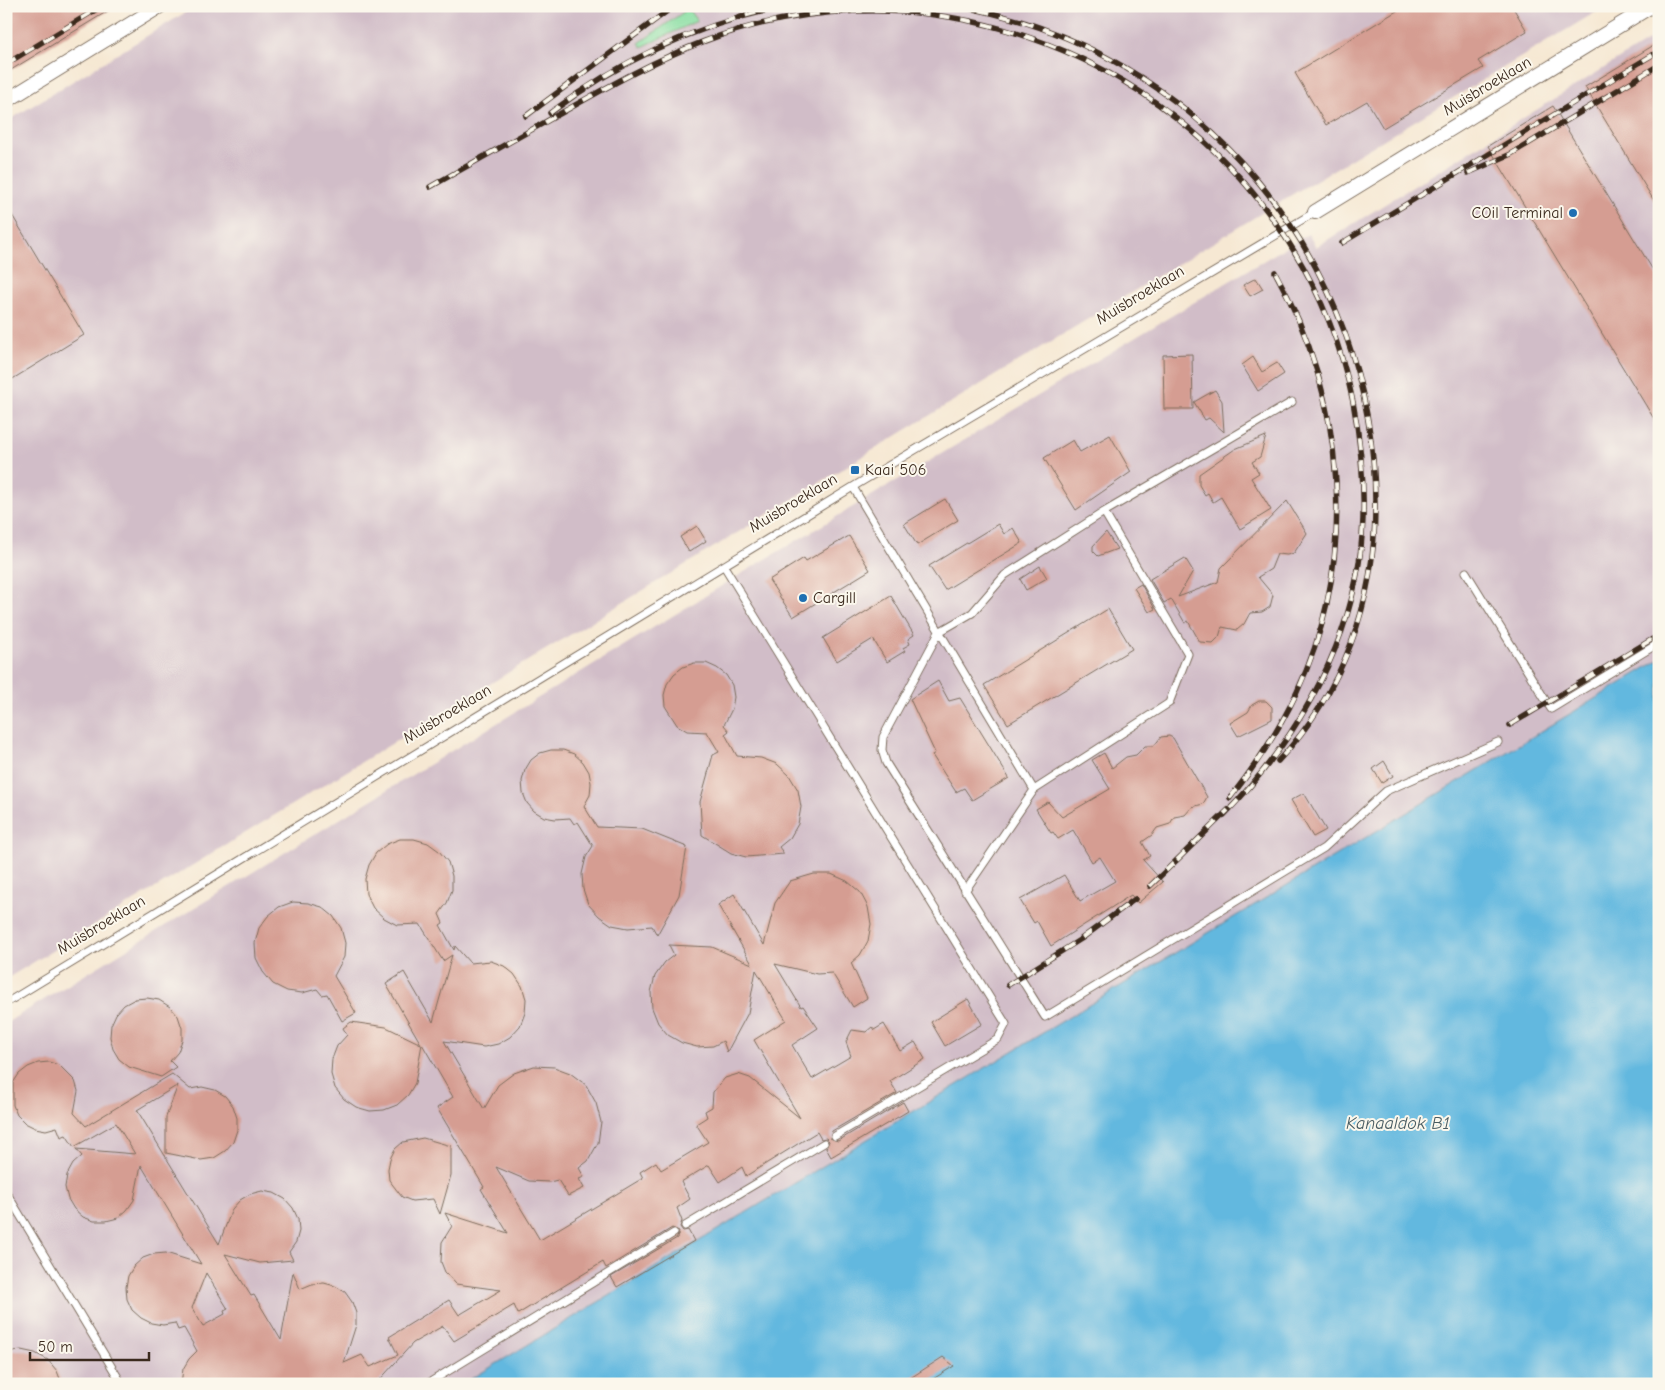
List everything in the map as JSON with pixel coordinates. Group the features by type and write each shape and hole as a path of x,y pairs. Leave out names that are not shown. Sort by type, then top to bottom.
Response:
{"street":[{"path":"6,101 160,6"},
{"name":"Muisbroeklaan","path":"1315,212 1651,6"}],"lane":[{"name":"Muisbroeklaan","path":"6,1003 853,487 1315,212"},
{"path":"1292,402 1104,512 1005,575 972,613 939,632 883,737 882,750 886,763 1045,1017 1324,848 1386,791 1498,742"},
{"path":"853,487 1034,790"},
{"path":"965,891 1034,790 1169,703 1188,654 1104,512"},
{"path":"724,566 1006,1024 998,1039 835,1136"},
{"path":"1466,572 1551,709 1659,644"},
{"path":"685,1226 824,1143"},
{"path":"6,1192 122,1384"},
{"path":"427,1384 674,1233"}],"shaded area":[{"path":"196,6 1606,6 1283,200 6,979 6,122"},
{"path":"1659,34 1659,660 463,1384 6,1384 6,1023 751,568 1308,234 1316,247"}],"green space":[{"path":"688,9 697,21 642,47 639,43"}],"water":[{"name":"Kanaaldok B1","path":"1659,660 1659,1384 463,1384"}],"building":[{"path":"6,6 116,6 6,73"},
{"path":"1405,6 1512,6 1527,31 1478,61 1483,68 1383,128 1367,101 1326,125 1295,73"},
{"path":"1659,42 1659,209 1585,87"},
{"name":"COil Terminal","path":"1553,106 1659,280 1659,427 1488,146"},
{"path":"6,205 84,335 6,383"},
{"path":"1256,278 1263,289 1250,296 1243,285"},
{"path":"1192,354 1193,409 1164,409 1163,355"},
{"path":"1253,357 1262,372 1277,363 1284,374 1258,391 1242,365"},
{"path":"1215,390 1222,401 1224,432 1209,418 1205,420 1194,402"},
{"path":"1110,435 1131,472 1076,510 1044,458 1073,440 1080,452"},
{"path":"1266,436 1260,457 1252,462 1259,473 1251,478 1271,510 1240,529 1221,497 1213,502 1208,493 1205,495 1199,485 1199,474 1235,449"},
{"path":"945,499 958,520 917,545 904,524"},
{"path":"1287,501 1307,533 1294,553 1287,555 1277,554 1271,569 1258,577 1273,595 1270,607 1262,612 1250,613 1244,624 1237,630 1222,627 1219,637 1213,643 1200,642 1188,621 1185,623 1171,599 1164,603 1150,579 1185,558 1193,571 1178,597 1218,582 1221,568"},
{"path":"998,524 1004,534 1013,528 1022,543 945,590 929,566"},
{"path":"697,526 706,541 689,552 680,537"},
{"path":"1106,532 1117,549 1098,556 1093,551 1093,546"},
{"path":"849,536 870,570 793,617 769,580 804,558 806,561"},
{"path":"1040,566 1047,578 1026,590 1020,579"},
{"path":"1141,584 1155,609 1149,612 1134,588"},
{"path":"891,596 914,635 908,639 910,644 903,648 905,651 887,662 873,639 837,661 823,638"},
{"path":"1108,609 1132,649 1008,724 984,685"},
{"path":"694,663 706,663 717,668 726,675 732,685 734,697 732,709 724,725 729,731 725,734 737,756 761,758 777,764 789,775 798,790 801,807 798,824 790,838 779,847 784,854 746,857 731,853 702,835 700,802 713,755 719,752 707,732 687,731 677,725 665,706 664,695 667,684 674,674 683,667"},
{"path":"938,681 949,701 960,698 1009,778 972,800 964,788 956,792 932,755 935,753 910,699"},
{"path":"1259,701 1266,701 1272,707 1272,719 1238,736 1230,723 1248,712 1252,705"},
{"path":"1169,736 1173,738 1207,797 1203,804 1192,807 1185,815 1174,817 1170,824 1157,828 1152,835 1142,842 1150,856 1143,860 1163,882 1138,903 1131,895 1051,946 1037,921 1034,923 1020,900 1064,875 1080,901 1115,881 1100,857 1092,862 1073,830 1058,839 1053,832 1051,833 1036,809 1048,802 1062,817 1110,789 1092,760 1104,753 1112,768 1126,757 1136,755 1145,746 1154,746 1161,737"},
{"path":"551,750 563,750 574,754 583,762 589,772 591,783 590,795 584,806 597,827 642,829 687,847 679,895 657,935 652,926 628,928 612,925 599,916 588,904 583,889 582,874 586,857 593,846 578,822 574,824 570,818 555,819 544,817 534,811 527,803 523,793 522,781 525,770 531,760 540,753"},
{"path":"1384,761 1393,776 1382,783 1373,769"},
{"path":"1304,793 1326,830 1313,837 1291,800"},
{"path":"400,839 414,839 428,843 439,851 448,862 452,876 452,890 447,903 439,914 443,923 440,925 454,950 455,946 470,963 491,961 504,966 514,974 522,986 526,999 525,1013 520,1026 510,1037 498,1044 484,1047 444,1041 484,1109 498,1085 514,1073 534,1066 554,1067 570,1073 586,1085 596,1103 601,1122 598,1143 588,1161 579,1168 584,1177 579,1179 584,1188 568,1196 558,1180 549,1182 529,1181 496,1167 540,1240 643,1178 640,1172 656,1162 661,1170 708,1142 696,1124 707,1117 705,1111 712,1107 713,1092 725,1078 738,1074 750,1078 800,1118 754,1040 786,1020 756,970 748,1013 727,1052 723,1041 713,1046 697,1047 682,1043 668,1035 658,1023 652,1008 651,992 655,976 665,962 674,955 669,945 712,947 752,964 718,905 734,894 764,945 775,903 790,881 814,874 831,874 847,881 860,892 868,907 871,924 868,941 860,955 851,963 867,998 853,1007 832,973 817,974 775,964 801,1007 803,1006 818,1028 792,1045 812,1079 851,1056 846,1042 852,1030 866,1032 872,1027 874,1030 884,1024 900,1051 915,1042 925,1059 890,1081 897,1093 832,1131 830,1138 838,1141 903,1102 908,1111 831,1157 826,1148 829,1141 826,1138 821,1139 817,1132 746,1176 742,1167 720,1182 709,1165 681,1182 690,1199 677,1208 682,1221 680,1227 683,1231 688,1230 694,1241 617,1287 611,1277 677,1238 679,1231 672,1228 606,1268 603,1262 518,1314 514,1305 454,1341 443,1326 413,1343 376,1384 181,1384 183,1369 197,1351 184,1328 178,1330 175,1323 163,1325 151,1323 141,1318 132,1310 127,1299 126,1287 128,1276 134,1266 143,1258 154,1254 166,1253 201,1264 141,1165 134,1200 118,1218 94,1221 83,1217 74,1209 68,1199 65,1187 67,1175 73,1164 82,1156 76,1149 135,1154 116,1123 74,1147 66,1135 61,1137 57,1127 46,1130 35,1128 25,1123 17,1115 13,1105 13,1083 19,1074 28,1067 38,1063 49,1062 59,1065 75,1081 78,1091 74,1113 86,1126 172,1074 190,1089 202,1087 215,1090 225,1096 233,1106 237,1118 237,1130 233,1142 225,1151 214,1158 201,1160 166,1153 166,1117 178,1085 137,1110 219,1244 232,1209 240,1200 250,1194 262,1191 274,1193 285,1199 293,1208 298,1219 299,1231 296,1242 289,1252 293,1260 260,1263 225,1254 251,1296 254,1295 281,1340 293,1272 300,1289 312,1284 324,1283 335,1286 345,1292 352,1302 356,1313 356,1325 344,1363 362,1355 370,1367 398,1355 389,1337 449,1300 459,1315 501,1290 456,1284 445,1272 441,1262 442,1242 452,1226 445,1213 508,1233 481,1189 484,1187 437,1108 453,1097 422,1044 415,1083 408,1095 397,1105 384,1110 370,1111 356,1107 344,1099 335,1088 331,1074 332,1059 337,1046 347,1035 343,1028 351,1022 386,1027 421,1044 386,984 404,972 433,1022 452,955 443,961 420,924 397,925 384,918 373,908 366,894 365,879 369,865 376,853 387,844","holes":["206,1273 228,1309 224,1311 225,1314 203,1326 192,1308"]},
{"path":"293,902 308,903 322,907 333,916 341,928 345,943 344,957 334,976 356,1013 342,1021 327,994 322,995 317,989 302,993 287,991 273,984 263,972 256,958 255,943 259,928 268,916 279,907"},
{"path":"135,999 159,1000 170,1007 178,1016 182,1028 182,1040 178,1052 170,1061 176,1067 161,1077 129,1067 119,1059 113,1049 110,1037 111,1025 116,1014 124,1005"},
{"path":"968,999 982,1024 945,1046 931,1022"},
{"path":"423,1138 451,1146 451,1175 440,1214 433,1199 412,1201 402,1197 389,1180 388,1169 395,1149 403,1142"},
{"path":"21,1350 35,1353 48,1360 57,1371 62,1384 6,1384 6,1352"},
{"path":"943,1357 954,1366 925,1384 901,1384"}],"railway":[{"path":"6,64 102,6"},
{"path":"526,116 674,6"},
{"path":"550,113 605,76 663,46 723,22 787,6"},
{"path":"958,6 1045,30 1125,68 1196,119 1258,181 1307,253 1345,332 1368,418 1375,508 1369,577 1351,644 1337,675 1321,706 1278,761"},
{"path":"430,187 600,91 669,56 738,30 775,20 815,14 857,11 944,16 1027,37 1105,71 1175,117 1237,175 1289,242 1328,319 1353,402 1363,482 1363,523 1359,563 1352,599 1327,667 1311,699 1292,730 1271,760 1224,815"},
{"path":"1342,243 1659,51"},
{"path":"1468,173 1511,154 1659,65"},
{"path":"1230,798 1266,747 1283,720 1297,692 1317,641 1330,588 1336,534 1336,480 1330,426 1317,372 1299,321 1275,272"},
{"path":"1510,725 1659,635"},
{"path":"1177,860 1228,810"},
{"path":"1150,886 1182,855"},
{"path":"1008,985 1081,939 1135,899"}],"place":[{"name":"COil Terminal","path":"1573,213"},
{"name":"Kaai 506","path":"855,470"},
{"name":"Cargill","path":"803,598"}]}
